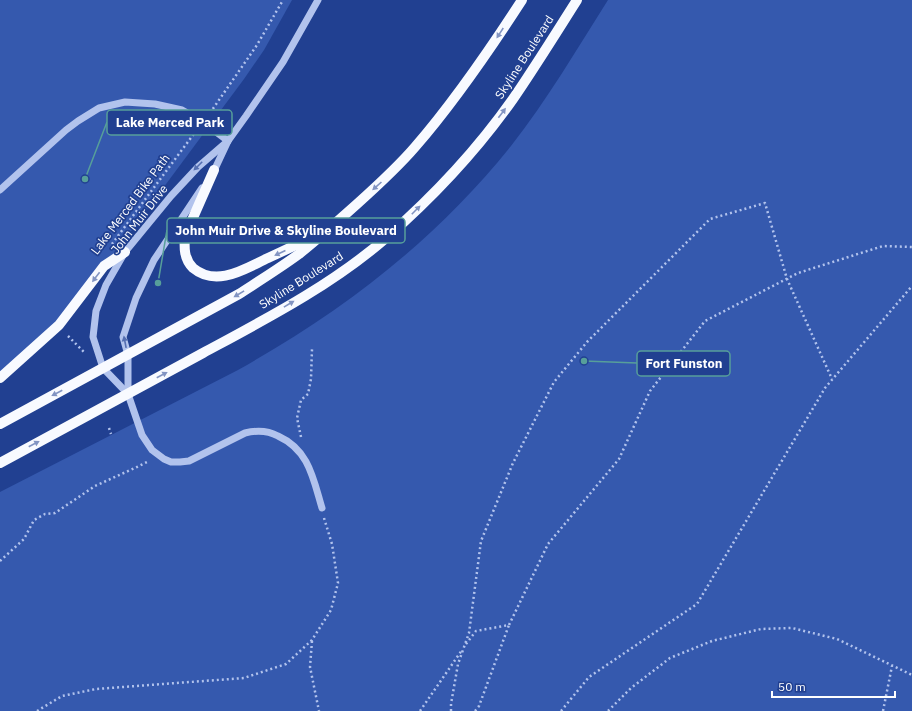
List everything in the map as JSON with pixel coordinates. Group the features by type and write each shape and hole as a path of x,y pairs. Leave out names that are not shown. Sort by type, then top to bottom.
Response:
{"main road":[{"name":"Skyline Boulevard","path":"0,424 245,290 299,254 381,183 419,143 474,72 522,0"},
{"name":"Skyline Boulevard","path":"0,463 222,343 290,304 354,263 385,239 442,184 491,129 577,0"},
{"path":"214,170 189,226 184,246 187,260 190,265 202,273 218,277 236,273 328,230"},
{"path":"0,378 59,325 104,266 125,252"}],"street":[{"name":"John Muir Drive","path":"128,394 128,355 123,337 136,298 145,278 165,243 214,170 228,141 283,62 318,0"},
{"path":"0,190 66,130 78,121 99,108 125,102 155,104 182,110 203,122 228,141"},
{"name":"John Muir Drive","path":"128,394 103,368 93,337 96,311 106,285 125,252 184,182 208,157 228,141"},
{"path":"128,394 142,435 152,450 171,462 189,461 234,437 254,431 264,431 284,438 305,457 311,471 322,508"}],"path":[{"name":"Lake Merced Bike Path","path":"108,249 203,122 257,46 283,0"},
{"path":"451,711 458,664 469,633 481,541 513,463 554,382 587,342 710,219 765,203 787,278 832,379"},
{"path":"475,711 509,626 548,544 620,459 650,391 705,321 798,273 883,246 912,247"},
{"path":"562,711 588,677 697,604 825,388 912,286"},
{"path":"68,336 85,353"},
{"path":"305,457 297,418 301,400 308,394 311,379 312,349"},
{"path":"109,428 111,434"},
{"path":"0,561 24,539 34,520 45,514 55,513 95,486 138,467 158,455"},
{"path":"37,711 62,696 96,688 244,678 286,664 312,640 331,610 338,583 332,544 322,508"},
{"path":"420,711 476,631 509,626"},
{"path":"608,711 630,688 670,658 712,641 761,629 792,628 837,639 912,675"},
{"path":"312,640 310,667 319,711"},
{"path":"883,711 892,666"}],"shaded area":[{"path":"0,0 292,0 264,50 244,79 103,269 73,306 0,374"},
{"path":"608,0 912,0 912,711 0,711 0,492 238,370 314,323 385,272 451,213 511,146 549,93"}],"place":[{"name":"Lake Merced Park","path":"85,179"},
{"name":"John Muir Drive & Skyline Boulevard","path":"158,283"},
{"name":"Fort Funston","path":"584,361"}]}
